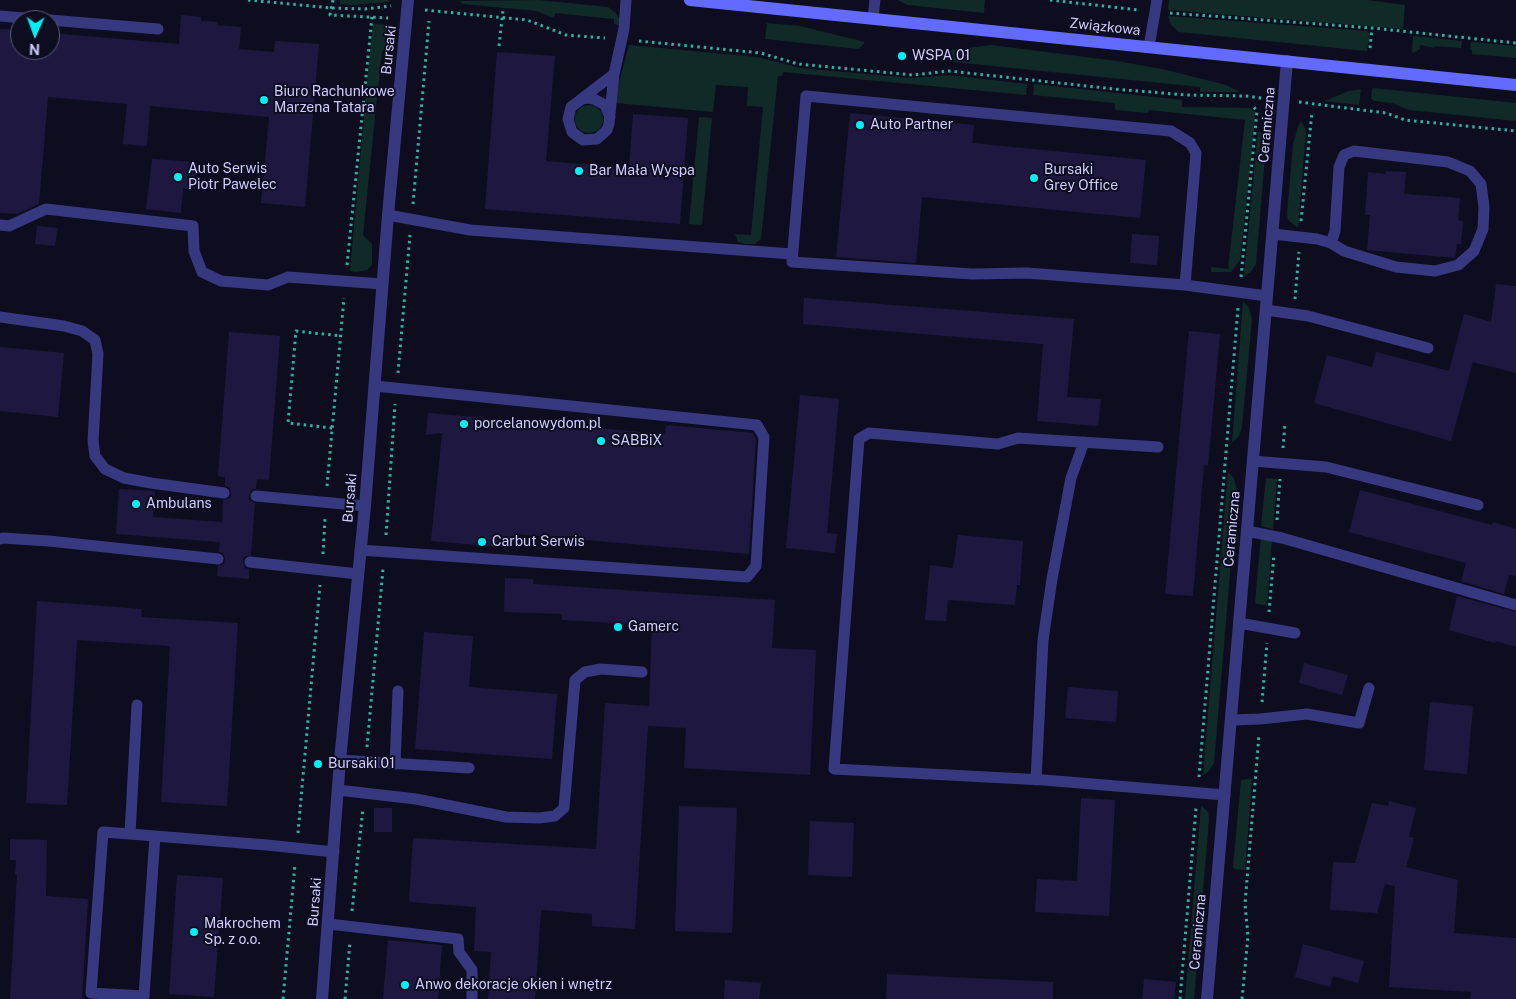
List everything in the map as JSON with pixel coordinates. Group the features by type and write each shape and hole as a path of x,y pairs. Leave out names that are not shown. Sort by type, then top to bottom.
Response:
{"street":[{"name":"Związkowa","path":"690,0 1516,85"},
{"name":"Bursaki","path":"322,999 340,760 408,4"},
{"name":"Ceramiczna","path":"1207,999 1287,61"}],"lane":[{"path":"614,74 576,102 569,113 569,126 583,140 590,140 603,135 607,130 614,74 622,39 626,0"},
{"path":"873,18 875,0"},
{"path":"1149,47 1157,0"},
{"path":"60,21 158,29"},
{"path":"1185,285 1196,153 1190,143 1171,131 806,96 792,262 972,274 1027,273 1185,285 1268,296"},
{"path":"576,102 588,98 600,101 605,105 610,117"},
{"path":"1273,234 1318,239 1331,243 1344,251 1396,267 1434,271 1458,265 1474,250 1483,229 1484,207 1481,184 1470,171 1448,162 1354,151 1344,155 1339,167 1335,231 1331,243"},
{"path":"0,225 9,226 46,209 193,226 194,251 202,272 221,282 268,285 288,277 382,284"},
{"path":"388,215 470,230 792,254"},
{"path":"1266,310 1308,316 1428,348"},
{"path":"0,317 64,326 82,331 95,340 98,354 93,441 95,456 105,469 124,478 151,484 224,493"},
{"path":"360,550 747,577 756,566 764,437 757,425 375,386"},
{"path":"1158,447 1018,438 998,444 868,434 859,439 834,769 1036,780 1225,795"},
{"path":"1036,780 1044,632 1052,579 1072,478 1084,442"},
{"path":"1253,461 1326,467 1478,505"},
{"path":"256,496 364,506"},
{"path":"1247,531 1282,538 1516,605"},
{"path":"0,539 49,541 218,559"},
{"path":"250,562 358,574"},
{"path":"1239,623 1295,633"},
{"path":"338,790 416,799 506,817 539,818 555,816 564,808 575,680 585,672 601,669 642,672"},
{"path":"1231,720 1308,714 1359,723 1369,688"},
{"path":"395,764 398,690"},
{"path":"130,834 137,705"},
{"path":"340,760 469,768"},
{"path":"155,836 144,998 91,996 103,832 130,834 155,836 267,845 334,852"},
{"path":"329,924 458,939 459,952 472,970 472,999"}],"path":[{"path":"248,0 331,8 365,9 408,4 527,20 566,35 761,53 798,64 913,75 949,71 1114,89 1187,95 1246,96 1386,113 1405,120 1516,131"},
{"path":"332,0 330,15 388,18"},
{"path":"1050,0 1156,12 1372,28 1516,43"},
{"path":"499,46 503,10"},
{"path":"366,762 385,551 396,388 429,21"},
{"path":"1370,48 1372,28"},
{"path":"336,90 364,93"},
{"path":"1180,999 1240,292 1258,111 1252,105"},
{"path":"1294,314 1312,112"},
{"path":"332,428 288,423 296,331 341,336"},
{"path":"1242,999 1248,936 1245,904 1268,628"},
{"path":"345,999 364,793"}],"green space":[{"path":"340,0 388,0 389,2 352,5 340,4"},
{"path":"538,0 608,7 616,13 619,18 619,25 614,24 614,19 555,13 554,18 537,11 463,4 459,1"},
{"path":"898,0 985,0 984,13 908,5"},
{"path":"1169,0 1367,0 1405,5 1403,29 1168,10"},
{"path":"1168,16 1367,31 1370,34 1367,51 1179,32 1171,25"},
{"path":"767,23 800,26 865,42 859,49 765,39"},
{"path":"373,24 392,25 394,27 393,35 382,52 378,90 366,90"},
{"path":"1413,36 1462,41 1461,48 1435,46 1434,48 1420,45 1420,49 1413,53"},
{"path":"1471,42 1516,46 1516,58 1472,54 1472,50 1470,50"},
{"path":"629,45 757,57 800,68 911,78 948,75 1027,84 1026,95 783,72 782,76 778,76 761,239 755,244 745,244 738,242 735,234 751,235 763,107 747,106 748,87 716,85 713,112 616,103 618,86"},
{"path":"991,45 1117,61 1162,69 1226,85 1240,92 1200,92 1200,87 953,62 941,51"},
{"path":"1034,84 1182,100 1182,107 1251,108 1255,112 1254,132 1240,260 1231,272 1211,272 1211,267 1228,269 1245,120 1149,110 1148,113 1115,110 1115,103 1033,95"},
{"path":"1373,88 1516,103 1516,121 1409,110 1392,103 1374,101 1371,98"},
{"path":"1361,89 1359,105 1324,101 1349,91"},
{"path":"366,96 377,97 363,235 372,244 372,265 367,270 357,272 350,271"},
{"path":"589,105 599,109 603,119 599,129 589,133 579,129 575,119 579,109"},
{"path":"699,117 712,118 702,225 689,224"},
{"path":"1301,121 1306,130 1298,228 1288,220 1287,215 1293,144"},
{"path":"1258,132 1267,133 1256,264 1251,272 1244,276"},
{"path":"1243,301 1249,308 1252,319 1242,427 1239,436 1232,443"},
{"path":"1228,472 1234,478 1237,491 1214,763 1208,772 1203,775"},
{"path":"1266,478 1277,479 1273,529 1261,526"},
{"path":"1261,536 1272,539 1267,606 1255,603"},
{"path":"1252,779 1245,870 1233,867 1241,780"},
{"path":"1201,805 1208,812 1209,819 1194,999 1185,999"}],"building":[{"path":"181,15 201,17 201,21 218,22 217,25 241,27 239,49 274,52 275,41 319,44 305,207 261,203 269,117 150,106 147,146 123,144 127,104 48,97 39,204 17,214 0,213 0,29 10,30 10,60 60,60 60,34 179,44"},
{"path":"497,52 555,56 546,161 629,168 633,114 688,118 680,224 485,209"},
{"path":"850,113 974,125 972,143 1146,160 1140,218 922,197 916,263 836,257"},
{"path":"152,159 197,162 195,189 183,188 181,213 146,209"},
{"path":"1386,171 1406,172 1404,194 1460,198 1458,220 1463,221 1461,244 1457,244 1455,258 1367,250 1370,215 1365,215 1368,172 1386,174"},
{"path":"37,226 58,228 55,246 35,244"},
{"path":"1132,234 1159,236 1157,265 1130,263"},
{"path":"1496,284 1516,286 1516,373 1473,362 1451,441 1314,403 1327,355 1372,367 1376,352 1449,371 1464,314 1491,322"},
{"path":"804,298 1074,319 1067,397 1101,399 1098,426 1037,421 1043,344 803,324"},
{"path":"1189,331 1220,334 1208,466 1204,465 1193,596 1165,594"},
{"path":"229,332 280,336 269,480 257,479 256,489 252,489 249,495 249,500 255,503 251,555 244,557 243,562 245,568 249,569 249,579 217,576 218,566 224,564 225,559 223,553 219,552 220,542 116,534 119,489 155,491 153,517 222,522 223,500 230,498 231,494 229,487 225,486 225,477 218,476"},
{"path":"0,347 64,353 58,417 0,411"},
{"path":"800,395 839,399 827,533 837,534 835,553 786,548"},
{"path":"428,413 665,434 666,425 753,433 756,439 749,554 514,534 513,548 431,541 442,433 426,435"},
{"path":"1360,490 1492,525 1493,522 1516,529 1516,576 1509,575 1504,594 1461,581 1466,563 1349,532"},
{"path":"958,535 1023,541 1020,585 1017,585 1015,605 948,600 946,621 925,620 930,565 953,568"},
{"path":"505,578 534,579 533,584 775,600 772,648 816,650 810,775 684,768 686,728 648,726 635,929 592,926 592,914 541,910 535,999 488,999 491,952 474,951 476,907 409,902 413,838 596,849 605,703 649,706 652,625 562,620 562,614 504,612"},
{"path":"1457,596 1516,612 1516,647 1449,630"},
{"path":"37,601 142,609 141,617 238,623 227,806 161,802 170,646 77,640 67,805 26,803"},
{"path":"424,632 473,636 469,687 557,694 552,759 415,749"},
{"path":"1304,663 1348,675 1342,695 1299,683"},
{"path":"1068,687 1118,691 1116,722 1065,718"},
{"path":"1430,702 1473,706 1467,774 1424,770"},
{"path":"1081,798 1115,800 1109,916 1035,912 1037,879 1077,881"},
{"path":"1389,801 1416,808 1409,837 1414,838 1406,867 1458,880 1454,933 1516,938 1516,999 1470,999 1471,992 1389,987 1395,886 1385,884 1377,913 1330,910 1333,862 1355,863 1372,803 1388,806"},
{"path":"679,806 737,808 732,933 675,931"},
{"path":"374,808 392,808 392,832 374,832"},
{"path":"810,821 854,823 852,877 808,875"},
{"path":"10,839 47,840 46,896 88,899 82,999 10,999 17,875 15,874 16,860 10,860"},
{"path":"177,875 223,878 214,997 169,994"},
{"path":"388,940 442,945 438,999 383,999"},
{"path":"1303,944 1364,961 1358,983 1333,976 1330,987 1295,977"},
{"path":"887,974 1053,982 1053,999 886,999"},
{"path":"1144,979 1176,982 1174,999 1142,999"},
{"path":"725,980 761,983 759,999 724,999"}],"place":[{"name":"WSPA 01","path":"902,56"},
{"name":"Biuro Rachunkowe Marzena Tatara","path":"264,100"},
{"name":"Auto Partner","path":"860,125"},
{"name":"Bar Mała Wyspa","path":"579,171"},
{"name":"Auto Serwis Piotr Pawelec","path":"178,177"},
{"name":"Bursaki Grey Office","path":"1034,178"},
{"name":"porcelanowydom.pl","path":"464,424"},
{"name":"SABBiX","path":"601,441"},
{"name":"Ambulans","path":"136,504"},
{"name":"Carbut Serwis","path":"482,542"},
{"name":"Gamerc","path":"618,627"},
{"name":"Bursaki 01","path":"318,764"},
{"name":"Makrochem Sp. z o.o.","path":"194,932"},
{"name":"Anwo dekoracje okien i wnętrz","path":"405,985"}]}
